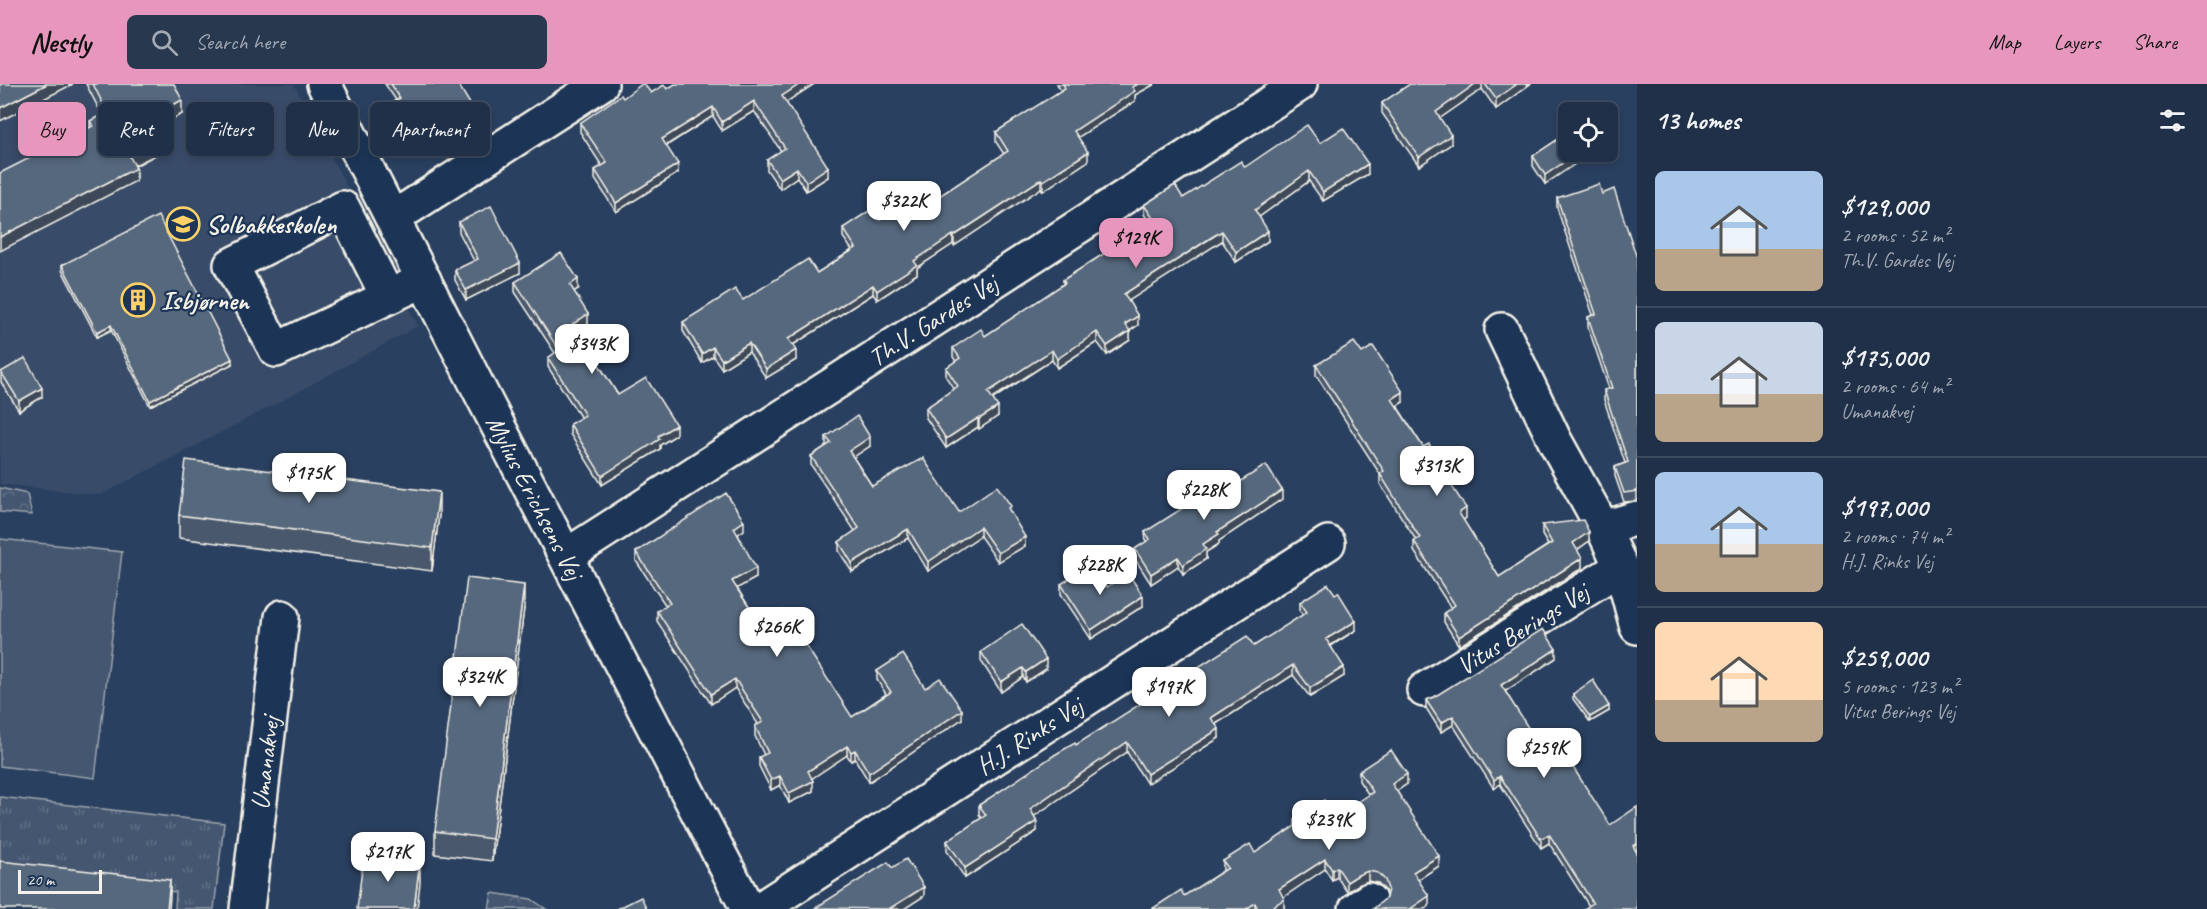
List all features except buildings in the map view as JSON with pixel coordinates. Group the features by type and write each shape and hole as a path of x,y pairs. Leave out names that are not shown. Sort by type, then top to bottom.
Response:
{"street":[{"name":"Mylius Erichsens Vej","path":"324,84 748,909"},
{"path":"393,218 601,84"},
{"name":"Th.V. Gardes Vej","path":"566,556 1300,84"},
{"path":"388,297 343,208 231,265 276,350 424,280"},
{"name":"Vitus Berings Vej","path":"1502,330 1555,441 1604,528 1621,567 1637,627"},
{"path":"1604,528 1637,518"},
{"name":"H.J. Rinks Vej","path":"760,909 1328,543"},
{"name":"Vitus Berings Vej","path":"1424,690 1621,567"},
{"name":"Umanakvej","path":"248,909 282,617"}],"shaded area":[{"name":"Solbakkeskolen","path":"0,84 294,84 303,102 286,102 286,156 331,156 418,326 285,399 101,495 0,484"}],"green space":[{"path":"0,488 27,494 32,515 0,512"},
{"path":"0,539 122,552 95,778 0,766"},
{"path":"0,797 224,823 214,909 175,909 176,892 0,871"},
{"path":"492,893 531,899 546,909 489,909"}],"place":[{"name":"Solbakkeskolen","path":"183,224"},
{"name":"Isbjørnen","path":"138,300"}]}
